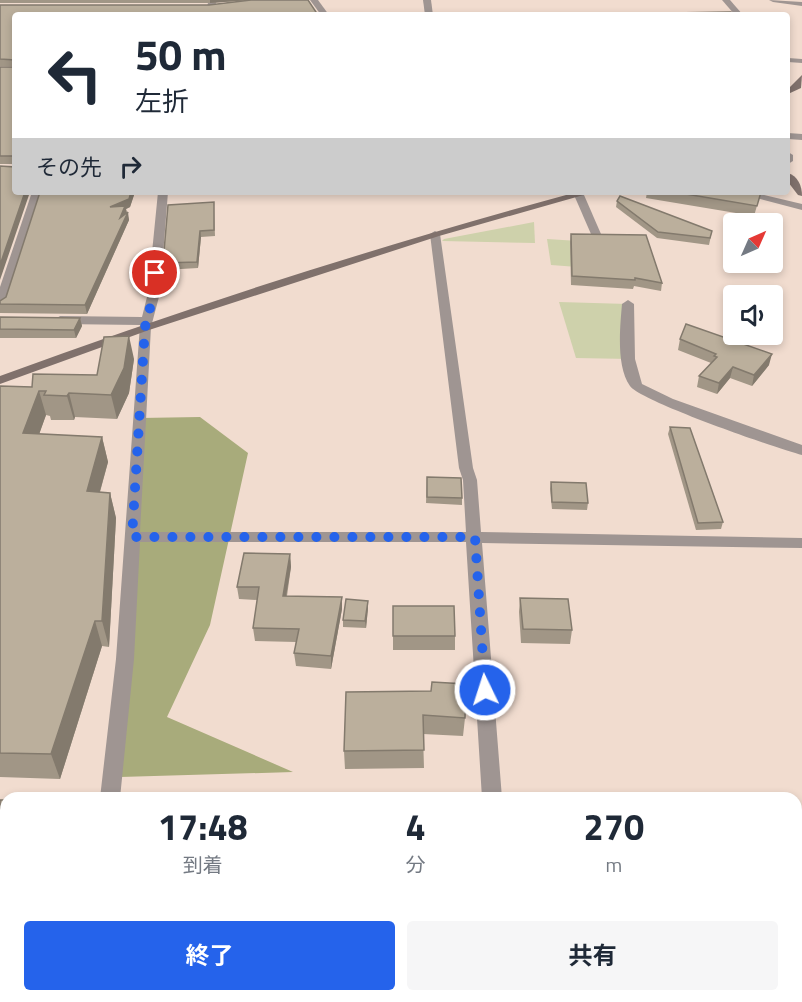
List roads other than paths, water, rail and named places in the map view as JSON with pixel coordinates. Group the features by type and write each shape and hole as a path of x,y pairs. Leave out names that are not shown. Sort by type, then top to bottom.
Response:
{"street":[{"path":"726,0 736,12"},
{"path":"773,0 802,4"},
{"path":"199,8 222,6"},
{"path":"790,91 798,86 802,78"},
{"path":"790,178 802,193"},
{"path":"0,305 36,195"},
{"path":"111,792 124,659 146,324 154,293 163,195"},
{"path":"0,380 146,324 435,234 577,195"},
{"path":"585,195 596,234"},
{"path":"752,195 802,207"},
{"path":"435,234 466,468 470,480 492,792"},
{"path":"628,304 626,318 630,372 637,385 661,398 731,426 802,450"},
{"path":"45,320 146,324"},
{"path":"132,537 475,537 802,543"}]}
